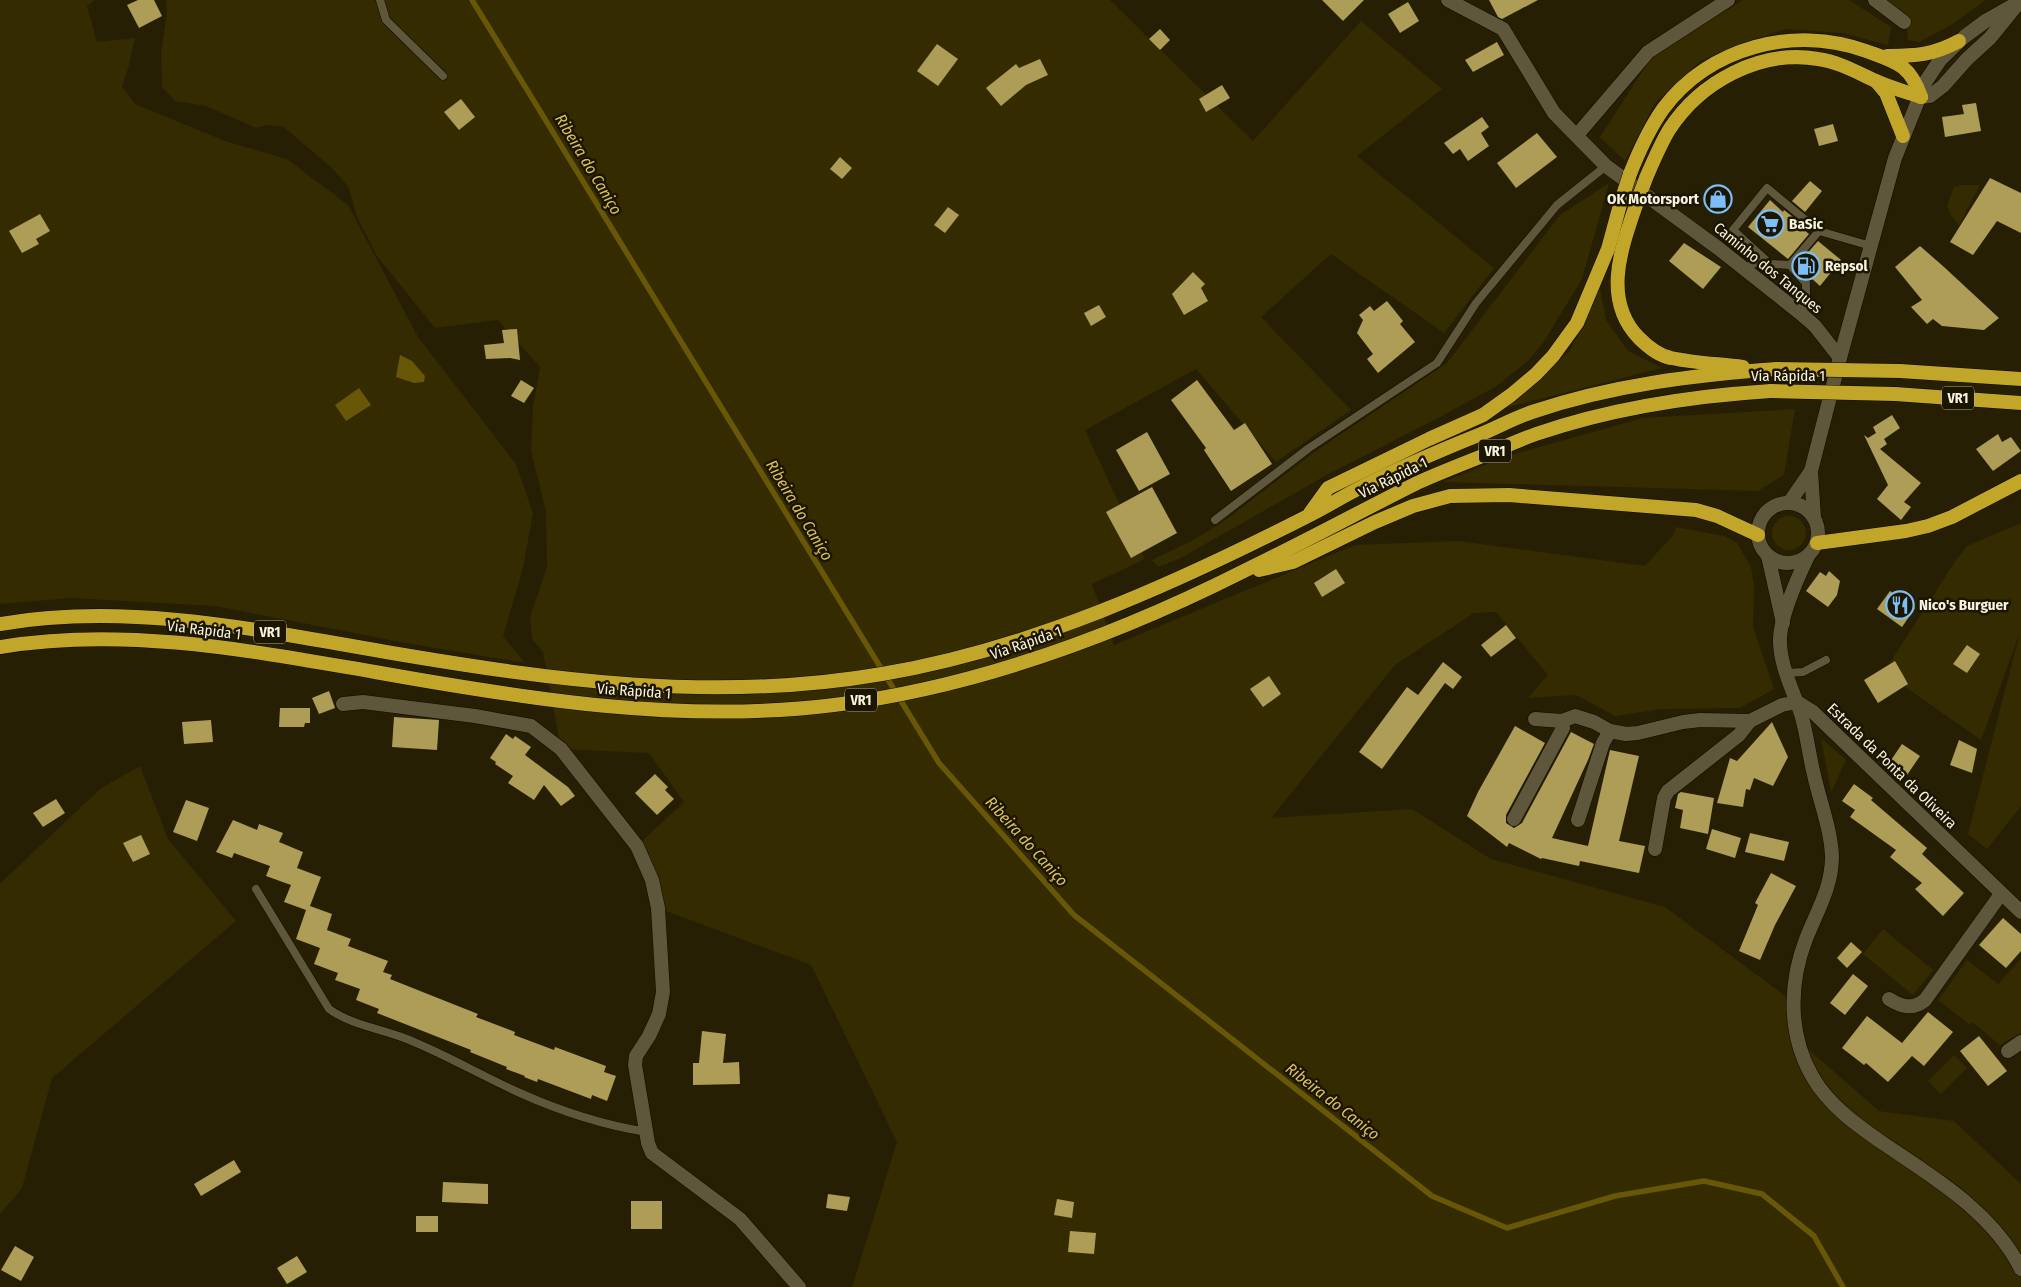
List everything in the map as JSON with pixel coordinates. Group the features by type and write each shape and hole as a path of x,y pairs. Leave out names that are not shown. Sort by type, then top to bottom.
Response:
{"highway":[{"path":"1307,517 1328,488 1428,439 1483,415 1536,374 1553,356 1577,323 1608,248 1638,152 1664,109 1694,78 1740,51 1779,41 1837,42 1879,56 1905,68 1916,82 1921,97"},
{"path":"1879,56 1926,54 1941,51 1959,41"},
{"path":"1772,370 1670,358 1645,344 1623,316 1618,302 1616,287 1620,256 1646,178 1669,130 1683,112 1702,94 1725,77 1752,65 1781,58 1818,58 1856,70 1875,81 1921,97"},
{"path":"1875,81 1886,93 1904,136"},
{"name":"Via Rápida 1","path":"0,624 68,616 169,620 226,625 539,676 639,686 775,687 851,679 885,674 952,659 1016,641 1088,616 1162,586 1307,517 1360,488 1418,460 1530,413 1616,389 1678,378 1772,370 1900,371 2021,379"},
{"name":"Via Rápida 1","path":"0,647 69,639 152,640 222,647 297,658 578,703 713,712 834,705 954,683 1016,665 1095,637 1171,606 1239,574 1420,482 1535,434 1614,412 1720,394 1771,391 1894,394 2021,403"},
{"path":"1816,543 1906,531 1928,526 1952,517 2021,481"},
{"path":"1239,574 1293,562 1375,522 1413,506 1450,496 1509,495 1696,510 1718,516 1758,535"}],"street":[{"name":"Caminho dos Tanques","path":"1448,0 1503,30 1554,113 1606,166 1746,270 1800,313 1815,326 1840,358"},
{"path":"1577,135 1648,52 1728,0"},
{"path":"1875,0 1904,22"},
{"path":"1814,518 1811,471 1895,158 1926,81 1940,60 1959,41 1987,20 2020,2"},
{"path":"1921,97 1930,96 1943,86 1967,59 1990,38 2020,2"},
{"path":"1789,503 1811,471"},
{"path":"1808,556 1799,561 1788,563 1777,562 1768,556 1763,550 1758,535 1760,521 1769,510 1775,506 1789,503 1799,505 1808,510 1818,526 1816,543 1799,574 1783,623 1780,649 1804,722 1832,855 1830,880 1806,940 1793,997 1795,1033 1802,1056 1812,1078 1835,1104 1855,1124 1955,1192 2013,1252 2021,1269"},
{"path":"1768,556 1783,623"},
{"path":"343,704 363,702 475,716 530,726 561,749 636,846 652,880 658,908 663,964 663,992 659,1014 649,1036 636,1056 635,1065 648,1143 652,1153 740,1220 798,1287"},
{"path":"1655,849 1664,798 1668,791 1739,735 1750,721 1782,705 1797,702"},
{"name":"Estrada da Ponta da Oliveira","path":"1797,702 1813,712 1826,724 2021,912"},
{"path":"1535,720 1562,721 1574,716 1594,722 1610,731 1638,733 1683,722 1700,720 1750,721"},
{"path":"1514,819 1563,728 1562,721"},
{"path":"1578,820 1603,743 1610,731"},
{"path":"1889,999 1898,1005 1908,1007 1918,1006 1925,1000 2001,894"},
{"path":"2008,1051 2021,1042"}],"lane":[{"path":"380,0 386,20 443,76"},
{"path":"1215,520 1309,448 1437,363 1476,303 1557,206 1606,166"},
{"path":"1769,263 1733,230 1767,188 1819,231 1871,246"},
{"path":"1790,265 1819,231"},
{"path":"1746,270 1754,263 1790,265 1806,282 1806,306 1800,313"},
{"path":"1787,673 1803,672 1826,660"},
{"path":"256,888 329,1009 336,1014 412,1041 521,1093 611,1126 647,1132"}],"shaded area":[{"path":"0,0 95,0 87,6 97,42 135,38 122,86 135,104 225,141 287,159 348,205 418,337 516,464 533,513 523,568 503,636 525,663 400,642 215,606 71,598 0,604"},
{"path":"166,0 1110,0 1253,141 1361,21 1442,89 1357,156 1494,268 1444,333 1331,254 1261,317 1351,410 1276,462 1196,369 1085,430 1145,559 1092,584 1114,645 1355,545 1458,541 1645,566 1674,534 1676,527 1724,536 1737,543 1751,567 1754,587 1753,627 1774,689 1740,708 1662,709 1615,716 1576,695 1528,698 1548,675 1496,612 1474,613 1395,665 1271,818 1412,809 1491,859 1665,907 1792,1001 1799,1041 1879,1111 1954,1121 2021,1184 2021,1287 852,1287 897,1142 811,965 658,908 637,846 684,802 649,753 561,749 543,652 532,639 530,617 547,567 546,511 531,451 533,407 540,367 498,320 435,328 377,256 357,217 349,188 334,170 284,127 269,125 256,128 206,106 175,101 162,87 161,53 167,13"},
{"path":"1743,0 1849,0 1891,27 1888,45 1842,33 1786,29 1742,43 1700,61 1655,103 1625,161 1600,137 1653,55"},
{"path":"1884,0 1985,0 1953,24 1919,42 1908,40 1906,19"},
{"path":"1609,183 1582,279 1543,343 1526,363 1495,387 1325,476 1181,558 1158,567 1152,560 1193,540 1223,522 1316,451 1447,363 1560,215"},
{"path":"1980,185 1959,225 1950,214 1947,205 1954,187"},
{"path":"1600,288 1606,320 1628,351 1662,368 1504,408 1570,351"},
{"path":"400,355 412,361 425,376 424,382 414,383 396,377"},
{"path":"359,388 371,405 346,421 335,405"},
{"path":"1795,409 1784,475 1758,491 1443,482 1507,456 1643,418"},
{"path":"1789,516 1796,517 1801,521 1805,526 1805,540 1801,545 1796,549 1789,550 1782,549 1777,545 1773,540 1772,533 1773,526 1777,521 1782,517"},
{"path":"2021,523 2021,806 1987,849 1968,834 2020,632 1981,740 1884,672 1967,546"},
{"path":"1821,738 1846,760 1831,792"},
{"path":"140,766 168,839 236,921 52,1078 22,1188 0,1214 0,884 100,789"},
{"path":"1883,929 1933,970 1913,995 1863,954"},
{"path":"2021,959 2021,1033 2000,1045 1972,1022 1970,1025 1938,1000 1967,960 1998,984"},
{"path":"1954,1055 1967,1068 1941,1094 1928,1081"}],"building":[{"path":"138,0 154,0 162,16 139,28 127,5"},
{"path":"1322,0 1364,0 1343,21"},
{"path":"1489,0 1538,0 1502,19 1498,17"},
{"path":"1408,2 1419,21 1400,33 1388,14"},
{"path":"1160,29 1170,40 1160,50 1149,39"},
{"path":"1497,42 1504,55 1473,72 1465,60"},
{"path":"937,44 958,59 938,86 917,71"},
{"path":"1040,59 1048,75 1026,85 1001,106 986,88 1016,64 1019,68"},
{"path":"1222,85 1230,98 1206,112 1199,99"},
{"path":"461,99 475,117 459,130 444,112"},
{"path":"1976,103 1981,131 1945,137 1942,117 1964,114 1962,105"},
{"path":"1482,117 1489,127 1481,133 1489,146 1468,161 1460,149 1453,154 1444,143"},
{"path":"1833,124 1838,141 1819,146 1814,129"},
{"path":"1537,133 1557,157 1516,188 1497,163"},
{"path":"840,157 852,168 842,179 830,169"},
{"path":"1990,178 2021,193 2021,233 1997,221 1973,255 1950,242"},
{"path":"1810,181 1822,191 1805,212 1792,201"},
{"path":"1770,200 1783,212 1784,210 1797,220 1795,223 1809,234 1788,259 1748,227"},
{"path":"948,207 959,215 945,233 934,225"},
{"path":"40,214 50,231 36,239 39,244 22,253 9,231"},
{"path":"1818,241 1841,260 1820,286 1797,265"},
{"path":"1684,243 1721,267 1703,289 1669,261"},
{"path":"1920,246 1999,318 1984,330 1942,326 1933,319 1927,324 1911,307 1922,300 1895,267"},
{"path":"1193,272 1205,284 1201,288 1208,301 1184,315 1172,294"},
{"path":"1387,301 1403,321 1400,324 1415,342 1378,373 1367,359 1373,354 1357,333 1363,320 1359,315 1370,306 1374,311"},
{"path":"1099,305 1106,317 1091,326 1084,313"},
{"path":"517,329 520,360 510,358 486,359 484,345 504,343 502,330"},
{"path":"521,380 534,388 524,403 511,396"},
{"path":"1197,380 1234,430 1245,423 1272,464 1231,491 1204,450 1206,448 1171,400"},
{"path":"1892,415 1900,428 1884,439 1887,444 1880,449 1921,483 1904,502 1911,507 1901,520 1877,499 1888,485 1864,435 1868,438 1876,433 1873,427"},
{"path":"1147,432 1170,474 1139,491 1116,450"},
{"path":"1998,434 2002,442 2011,437 2021,451 1993,471 1976,449"},
{"path":"1152,487 1177,533 1131,558 1106,512"},
{"path":"1336,569 1345,583 1322,597 1314,583"},
{"path":"1829,571 1840,581 1837,595 1828,607 1806,591 1820,572 1826,576"},
{"path":"1890,591 1915,608 1902,627 1877,609"},
{"path":"1506,625 1516,638 1491,657 1481,645"},
{"path":"1967,645 1980,654 1967,673 1953,664"},
{"path":"1895,661 1908,684 1878,703 1864,680"},
{"path":"1443,662 1462,677 1453,689 1445,683 1382,769 1359,752 1407,687 1418,695"},
{"path":"1269,676 1281,694 1263,707 1250,689"},
{"path":"329,691 335,708 319,714 312,698"},
{"path":"280,708 310,708 310,723 305,723 304,727 279,727"},
{"path":"394,717 439,720 437,750 392,747"},
{"path":"211,720 213,742 184,744 182,722"},
{"path":"1772,722 1788,757 1773,786 1754,778 1750,790 1746,789 1743,807 1717,803 1730,758 1737,761"},
{"path":"1515,726 1545,743 1506,815 1506,823 1514,828 1522,823 1571,732 1594,744 1552,838 1588,846 1610,750 1639,756 1619,841 1645,846 1639,873 1580,861 1579,866 1541,859 1509,843 1507,847 1467,816 1478,792"},
{"path":"506,734 513,739 515,736 531,747 525,755 568,787 575,796 561,806 544,785 534,800 508,783 513,776 495,764 496,762 490,758"},
{"path":"1959,740 1977,749 1972,773 1950,765"},
{"path":"1902,744 1920,756 1907,775 1889,763"},
{"path":"655,774 668,787 665,790 674,799 657,815 635,793"},
{"path":"1854,784 1873,798 1871,800 1927,848 1922,854 1964,893 1943,916 1915,889 1922,883 1890,857 1896,850 1850,817 1855,810 1842,801"},
{"path":"1681,792 1714,798 1708,834 1680,828 1683,810 1675,808 1678,794"},
{"path":"56,799 65,813 43,827 33,813"},
{"path":"186,800 209,808 197,841 173,832"},
{"path":"233,820 257,830 259,824 283,833 279,842 303,852 297,868 321,877 310,906 332,914 327,930 351,939 348,946 388,961 383,972 392,975 390,979 478,1014 476,1017 515,1032 514,1035 554,1050 555,1047 606,1066 604,1072 616,1076 607,1101 592,1095 591,1099 538,1079 537,1082 524,1077 506,1069 507,1067 470,1052 471,1050 377,1013 379,1009 356,1000 360,989 335,980 338,973 314,964 320,948 296,939 306,910 284,902 291,885 266,876 270,866 234,853 232,858 216,852"},
{"path":"1712,829 1741,838 1735,858 1706,849"},
{"path":"1750,833 1789,842 1784,861 1745,852"},
{"path":"141,835 150,854 133,862 123,843"},
{"path":"1771,873 1796,886 1775,925 1760,960 1739,951 1758,905 1755,903"},
{"path":"2003,918 2021,934 2021,951 2006,968 1979,945"},
{"path":"1851,942 1862,952 1847,968 1837,958"},
{"path":"1853,974 1868,986 1845,1015 1830,1003"},
{"path":"1928,1012 1953,1032 1924,1066 1912,1056 1888,1082 1866,1063 1864,1065 1842,1048 1867,1016 1902,1043"},
{"path":"702,1031 726,1034 723,1063 739,1062 740,1084 693,1085 693,1063 699,1063"},
{"path":"1979,1036 2007,1071 1988,1086 1960,1051"},
{"path":"234,1160 241,1172 201,1196 194,1184"},
{"path":"443,1182 488,1184 488,1204 442,1202"},
{"path":"828,1194 850,1197 847,1211 826,1208"},
{"path":"1057,1199 1074,1202 1072,1218 1054,1215"},
{"path":"631,1201 662,1201 662,1229 631,1229"},
{"path":"416,1216 438,1216 438,1232 416,1232"},
{"path":"1070,1231 1096,1233 1094,1254 1068,1252"},
{"path":"15,1246 34,1257 21,1281 1,1270"},
{"path":"297,1256 307,1272 287,1284 277,1268"}],"waterway":[{"name":"Ribeira do Caniço","path":"472,0 939,763 1074,915 1432,1196 1507,1228 1615,1196 1704,1181 1762,1194 1814,1236 1843,1287"}],"place":[{"name":"OK Motorsport","path":"1718,199"},
{"name":"BaSic","path":"1770,224"},
{"name":"Repsol","path":"1806,266"},
{"name":"Nico's Burguer","path":"1900,605"}]}
